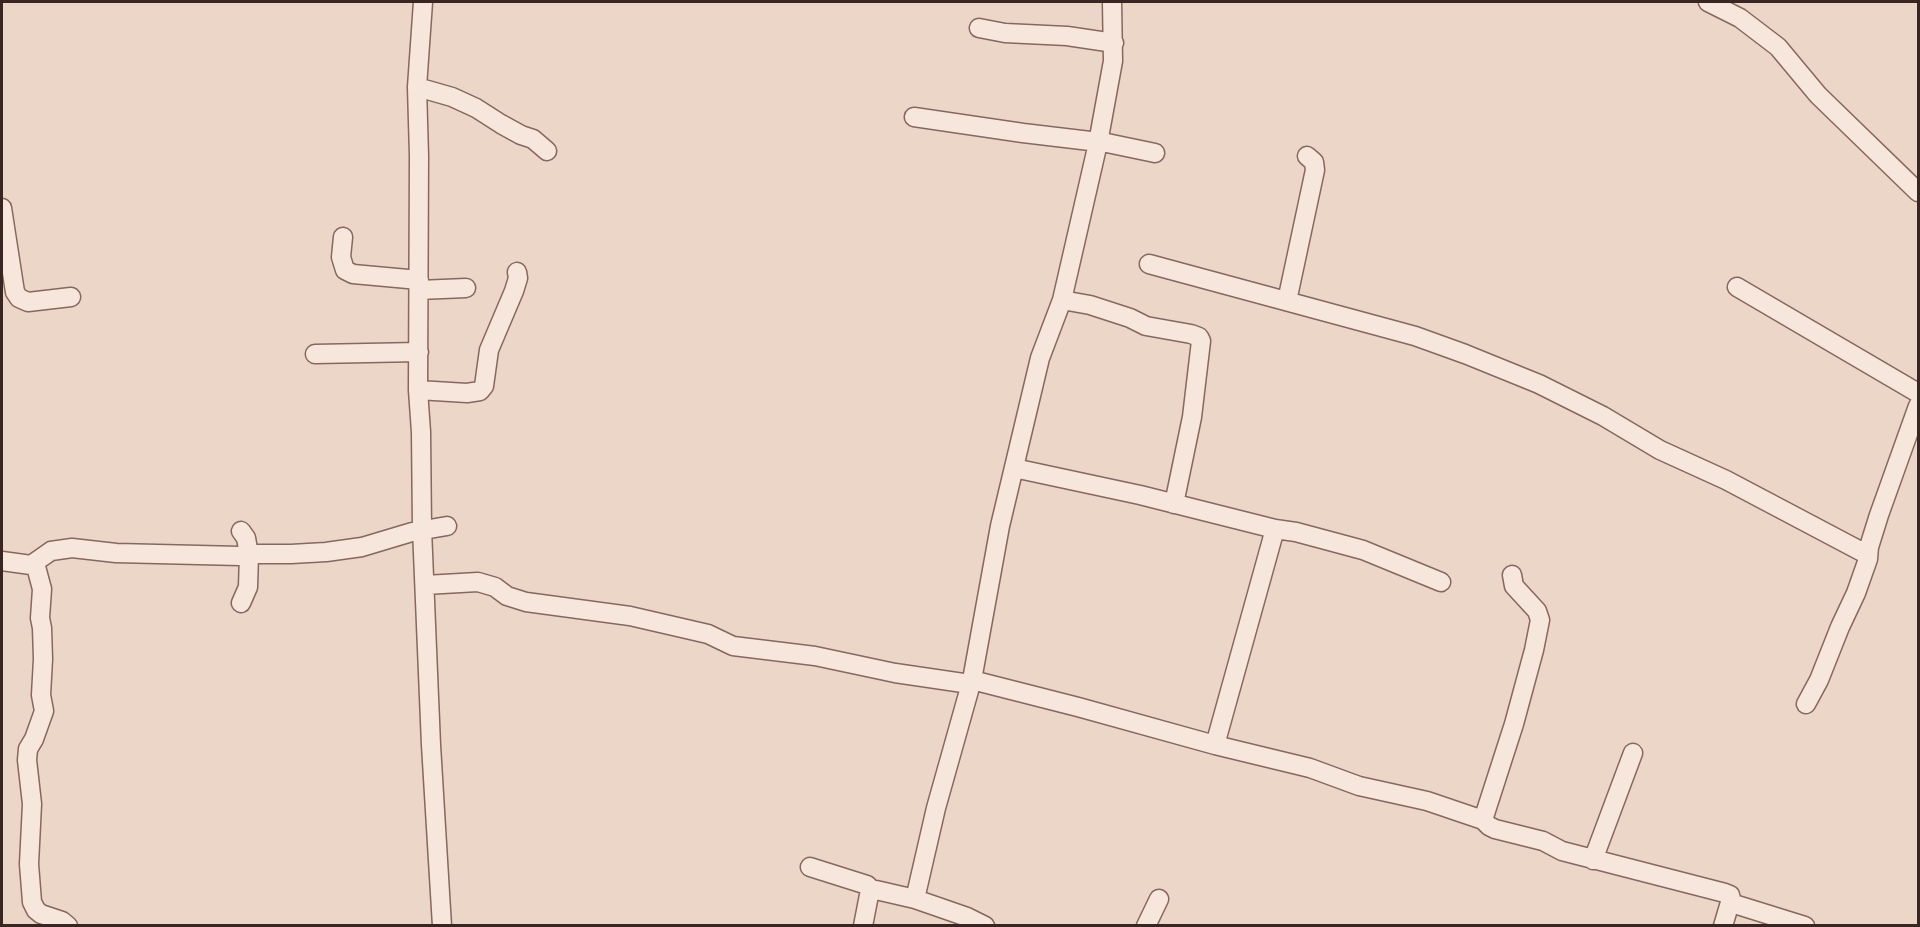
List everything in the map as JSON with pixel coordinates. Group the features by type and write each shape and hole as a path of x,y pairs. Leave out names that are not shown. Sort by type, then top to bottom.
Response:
{"street":[{"path":"423,2 417,87 419,156 415,352 421,432 409,533 425,585 442,926"},
{"path":"915,899 936,808 974,682 1000,526 1016,469 1040,358 1066,301 1110,144 1114,43 1112,2"},
{"path":"1708,2 1740,18 1778,47 1818,95 1918,192"},
{"path":"979,28 1005,33 1067,36 1114,43"},
{"path":"417,87 452,97 476,108 521,135 533,139 547,151"},
{"path":"914,117 1110,144 1155,153"},
{"path":"1287,301 1315,170 1314,162 1307,156"},
{"path":"2,208 15,292 18,298 28,302 71,297"},
{"path":"343,237 341,257 345,270 353,274 466,288"},
{"path":"1149,264 1415,336 1465,354 1539,384 1660,450 1726,480 1868,555"},
{"path":"418,390 467,393 480,391 484,386 489,350 514,291 518,278 517,272"},
{"path":"1737,287 1918,393"},
{"path":"1066,301 1130,318 1146,326 1196,335 1201,341 1192,417 1174,504"},
{"path":"315,354 415,352"},
{"path":"1806,704 1819,680 1856,593 1879,515 1918,406"},
{"path":"1016,469 1296,532 1364,550 1442,582"},
{"path":"2,561 31,565 51,551 72,548 116,553 230,556 343,550 447,526"},
{"path":"1215,745 1275,529"},
{"path":"241,603 248,587 249,555 246,538 242,531"},
{"path":"35,562 42,589 41,695 44,711 28,749 32,804 28,864 32,902 36,910 68,926"},
{"path":"1483,820 1514,724 1540,620 1538,611 1514,586 1512,575"},
{"path":"425,585 478,582 495,587 507,596 526,603 630,616 708,634 733,646 815,656 895,673 974,682 1310,768 1343,782 1427,801 1483,820 1495,829 1543,841 1562,851 1725,893 1730,895 1731,903 1723,926"},
{"path":"1593,860 1633,753"},
{"path":"810,867 867,885 872,890 915,899 966,921 985,926"},
{"path":"863,926 872,890"},
{"path":"1146,926 1159,899"},
{"path":"1731,903 1805,926"}]}
